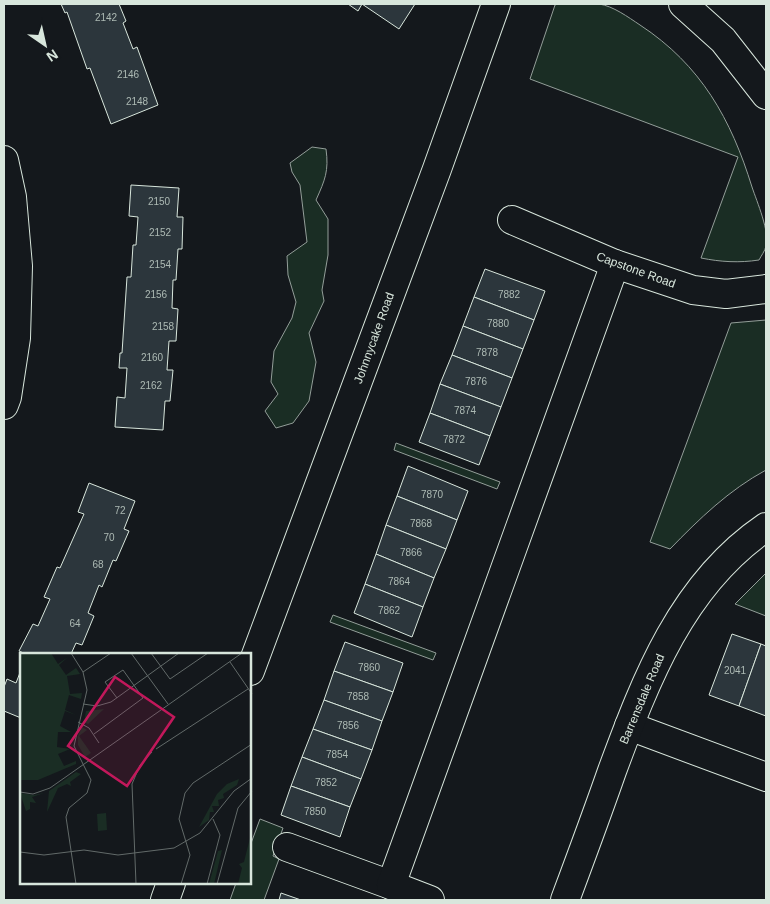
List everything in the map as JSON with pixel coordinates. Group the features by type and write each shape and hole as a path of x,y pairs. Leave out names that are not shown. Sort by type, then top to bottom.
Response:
{"street":[{"name":"Johnnycake Road","path":"251,668 437,169 496,4"},
{"path":"683,4 724,40 766,95"},
{"path":"4,160 12,197 18,266 16,338 4,405"},
{"name":"Capstone Road","path":"512,220 616,264 693,290 726,294 766,289"},
{"path":"391,885 616,264"},
{"name":"Barrensdale Road","path":"565,900 629,726 659,654 704,584 727,559 766,527"},
{"path":"629,726 766,777"},
{"path":"287,848 430,900"},
{"path":"165,900 171,884"}],"green space":[{"path":"594,3 615,9 661,41 697,76 723,116 734,139 760,209 767,240 759,260 730,262 701,258 738,157 530,79 555,5"},
{"path":"312,147 326,149 327,157 326,175 316,200 328,219 328,255 322,290 324,301 309,333 316,362 309,401 293,423 276,428 265,411 278,394 271,382 274,351 292,318 296,302 288,275 287,256 307,242 300,185 292,172 290,163"},
{"path":"766,320 766,470 739,487 715,506 670,549 650,542 731,323"},
{"path":"396,443 500,482 497,489 394,450"},
{"path":"766,573 766,616 735,604"},
{"path":"333,615 436,653 433,660 330,622"},
{"path":"260,819 283,828 273,856 279,859 264,900 230,900 236,884 251,884 251,843"}],"building":[{"path":"61,4 119,4 126,21 123,23 133,49 137,47 158,105 111,124 90,68 87,69 67,12 65,13"},
{"path":"348,4 362,4 358,11"},
{"path":"362,4 415,4 399,29"},
{"path":"131,185 179,188 177,217 183,217 182,249 178,249 176,280 173,280 172,308 178,309 176,341 169,341 167,370 173,370 170,401 165,401 163,430 115,427 117,397 125,398 127,368 119,368 120,353 122,353 127,277 131,277 133,245 136,245 138,217 129,216"},
{"path":"485,269 545,291 534,320 474,297"},
{"path":"474,297 534,320 523,349 463,326"},
{"path":"463,326 523,349 512,378 452,355"},
{"path":"452,355 512,378 501,407 440,384"},
{"path":"440,384 501,407 490,436 430,413"},
{"path":"430,413 490,436 479,465 419,442"},
{"path":"408,466 468,491 457,520 397,496"},
{"path":"89,483 135,501 124,529 129,531 116,561 113,560 102,587 99,585 88,613 94,616 82,645 76,643 71,653 24,653 19,651 33,624 38,626 50,599 44,597 57,567 60,568 84,514 78,512"},
{"path":"397,496 457,520 446,549 386,525"},
{"path":"386,525 446,549 434,578 376,554"},
{"path":"376,554 434,578 423,607 365,584"},
{"path":"365,584 423,607 412,637 354,613"},
{"path":"732,634 761,644 739,706 709,695"},
{"path":"345,642 403,663 393,692 334,671"},
{"path":"761,644 766,646 766,716 739,706"},
{"path":"334,671 393,692 382,721 324,700"},
{"path":"20,673 20,718 4,711 4,687 7,679 16,683"},
{"path":"324,700 382,721 372,750 313,729"},
{"path":"313,729 372,750 361,779 302,757"},
{"path":"302,757 361,779 350,807 291,786"},
{"path":"291,786 350,807 340,837 281,815"},
{"path":"281,893 301,900 279,900"}]}
